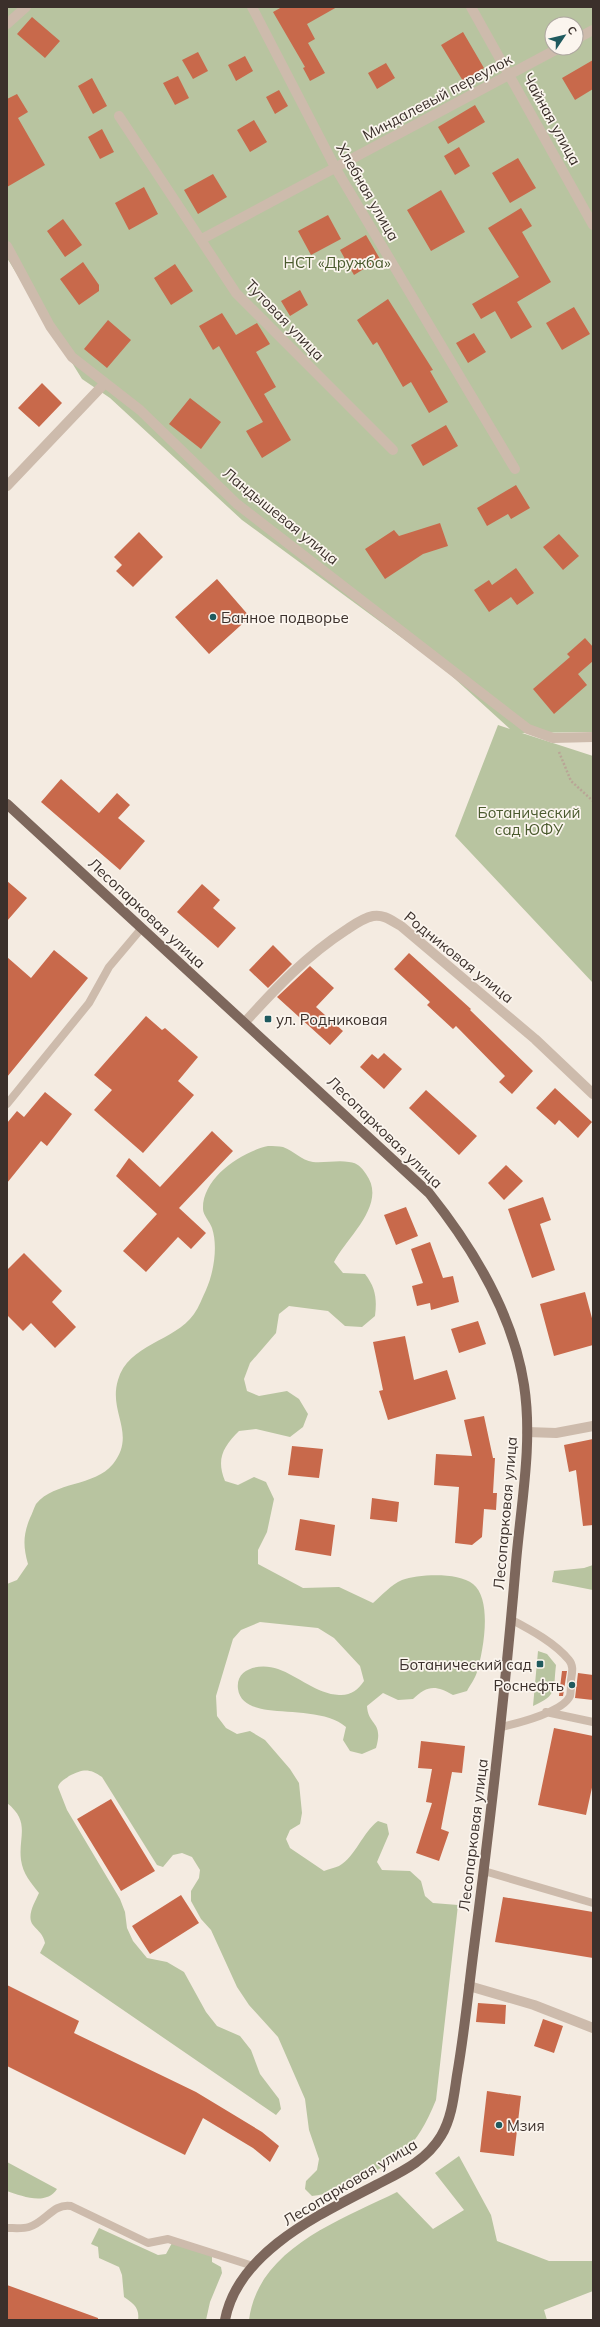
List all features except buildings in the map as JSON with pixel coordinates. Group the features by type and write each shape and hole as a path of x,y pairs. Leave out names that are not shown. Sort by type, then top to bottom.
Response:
{"main road":[{"name":"Лесопарковая улица","path":"7,804 429,1193 456,1229 491,1289 510,1332 523,1382 527,1432 502,1727 469,1986 451,2110 445,2128 436,2144 429,2152 410,2167 305,2224 253,2266 234,2292 225,2320"}],"street":[{"path":"7,24 26,7"},
{"name":"Хлебная улица","path":"252,7 336,169 515,469"},
{"name":"Чайная улица","path":"471,7 510,74 593,225"},
{"path":"584,35 593,30"},
{"name":"Миндалевый переулок","path":"202,239 336,169 544,56"},
{"name":"Тутовая улица","path":"119,116 202,239 236,293 393,450"},
{"name":"Ландышевая улица","path":"7,246 50,326 72,357 140,410 238,504 528,729 553,738 593,737"},
{"path":"7,486 105,383"},
{"name":"Родниковая улица","path":"245,1022 283,980 321,946 363,919 374,916 385,917 401,926 535,1039 593,1094"},
{"path":"527,1432 556,1433 593,1426"},
{"path":"469,1986 534,2005 593,2028"}],"lane":[{"path":"7,1104 89,1003 109,967 141,929"},
{"path":"502,1727 533,1719 565,1702 570,1696 573,1668 570,1660 533,1632 512,1620"},
{"path":"546,1712 593,1722"},
{"path":"484,1870 593,1903"},
{"path":"7,2228 29,2227 40,2222 54,2209 64,2205 71,2206 148,2243 168,2239 253,2266"}],"path":[{"path":"553,738 570,781 593,801"}],"green space":[{"name":"НСТ «Дружба»","path":"7,7 593,7 593,732 522,733 593,756 593,983 455,836 498,725 510,729 443,668 242,520 110,398 82,379 7,258"},
{"path":"268,1146 283,1147 313,1162 340,1161 355,1163 366,1174 371,1185 372,1197 369,1208 356,1231 334,1262 343,1273 365,1274 374,1289 376,1305 375,1316 362,1327 345,1326 328,1311 289,1306 279,1314 276,1333 250,1363 244,1379 247,1391 259,1396 287,1391 299,1399 308,1414 303,1427 290,1437 256,1429 239,1431 225,1448 221,1460 222,1473 225,1481 238,1485 254,1477 266,1482 274,1499 267,1532 258,1550 258,1564 303,1588 339,1587 373,1603 390,1587 402,1580 428,1575 458,1577 473,1584 479,1592 483,1602 485,1614 482,1652 477,1672 467,1691 453,1695 442,1689 432,1688 423,1691 413,1699 398,1700 383,1693 367,1706 370,1717 377,1728 378,1739 376,1748 362,1754 350,1751 343,1740 346,1727 338,1722 319,1715 258,1708 245,1702 239,1694 238,1682 245,1671 251,1668 265,1666 285,1672 323,1692 343,1695 356,1690 364,1681 360,1666 334,1638 318,1628 260,1622 241,1630 233,1639 216,1696 217,1716 226,1728 237,1734 250,1731 265,1740 290,1769 299,1783 302,1813 300,1824 290,1830 286,1839 290,1848 324,1871 339,1866 345,1862 355,1851 372,1826 378,1821 387,1824 389,1834 377,1862 382,1870 410,1871 421,1881 425,1896 433,1903 458,1905 436,2100 429,2117 413,2142 394,2160 338,2189 328,2193 312,2196 305,2189 306,2181 317,2170 319,2159 309,2130 305,2099 278,2037 249,2005 237,1987 211,1930 201,1919 191,1901 191,1891 199,1878 200,1870 192,1857 182,1853 173,1855 163,1867 157,1865 102,1777 97,1774 86,1770 78,1772 69,1776 59,1785 58,1787 67,1810 120,1899 125,1912 127,1928 133,1941 147,1958 167,1962 184,1972 206,2012 217,2026 240,2036 251,2050 260,2074 279,2099 281,2109 276,2115 40,1953 45,1943 42,1935 33,1925 30,1917 39,1893 28,1878 21,1860 22,1830 19,1817 7,1803 7,1584 17,1580 28,1564 24,1541 30,1518 36,1504 53,1491 96,1477 113,1464 120,1453 122,1442 122,1432 116,1403 116,1392 118,1380 123,1368 131,1358 175,1331 185,1323 196,1311 209,1283 213,1267 215,1243 212,1228 204,1214 203,1209 204,1198 209,1187 216,1177 235,1160 257,1149"},
{"path":"593,1565 593,1590 552,1582 554,1571 584,1568"},
{"path":"538,1651 547,1654 556,1665 555,1680 553,1691 550,1695 533,1706"},
{"path":"459,2156 491,2215 497,2241 549,2261 593,2261 593,2291 544,2310 547,2320 249,2320 256,2295 268,2274 285,2255 305,2240 328,2226 397,2192 433,2229 464,2210 435,2173"},
{"path":"7,2162 57,2189 47,2197 40,2198 27,2197 7,2191"},
{"path":"99,2228 158,2255 166,2254 172,2243 212,2256 212,2262 221,2267 222,2273 210,2302 206,2320 138,2320 137,2309 124,2297 122,2275 119,2267 99,2258 98,2247 91,2244"}],"place":[{"name":"Банное подворье","path":"213,617"},
{"name":"ул. Родниковая","path":"268,1019"},
{"name":"Ботанический сад","path":"540,1664"},
{"name":"Роснефть","path":"572,1685"},
{"name":"Мзия","path":"499,2125"}],"park label":[{"name":"Ботанический сад ЮФУ","path":"529,820"}]}
